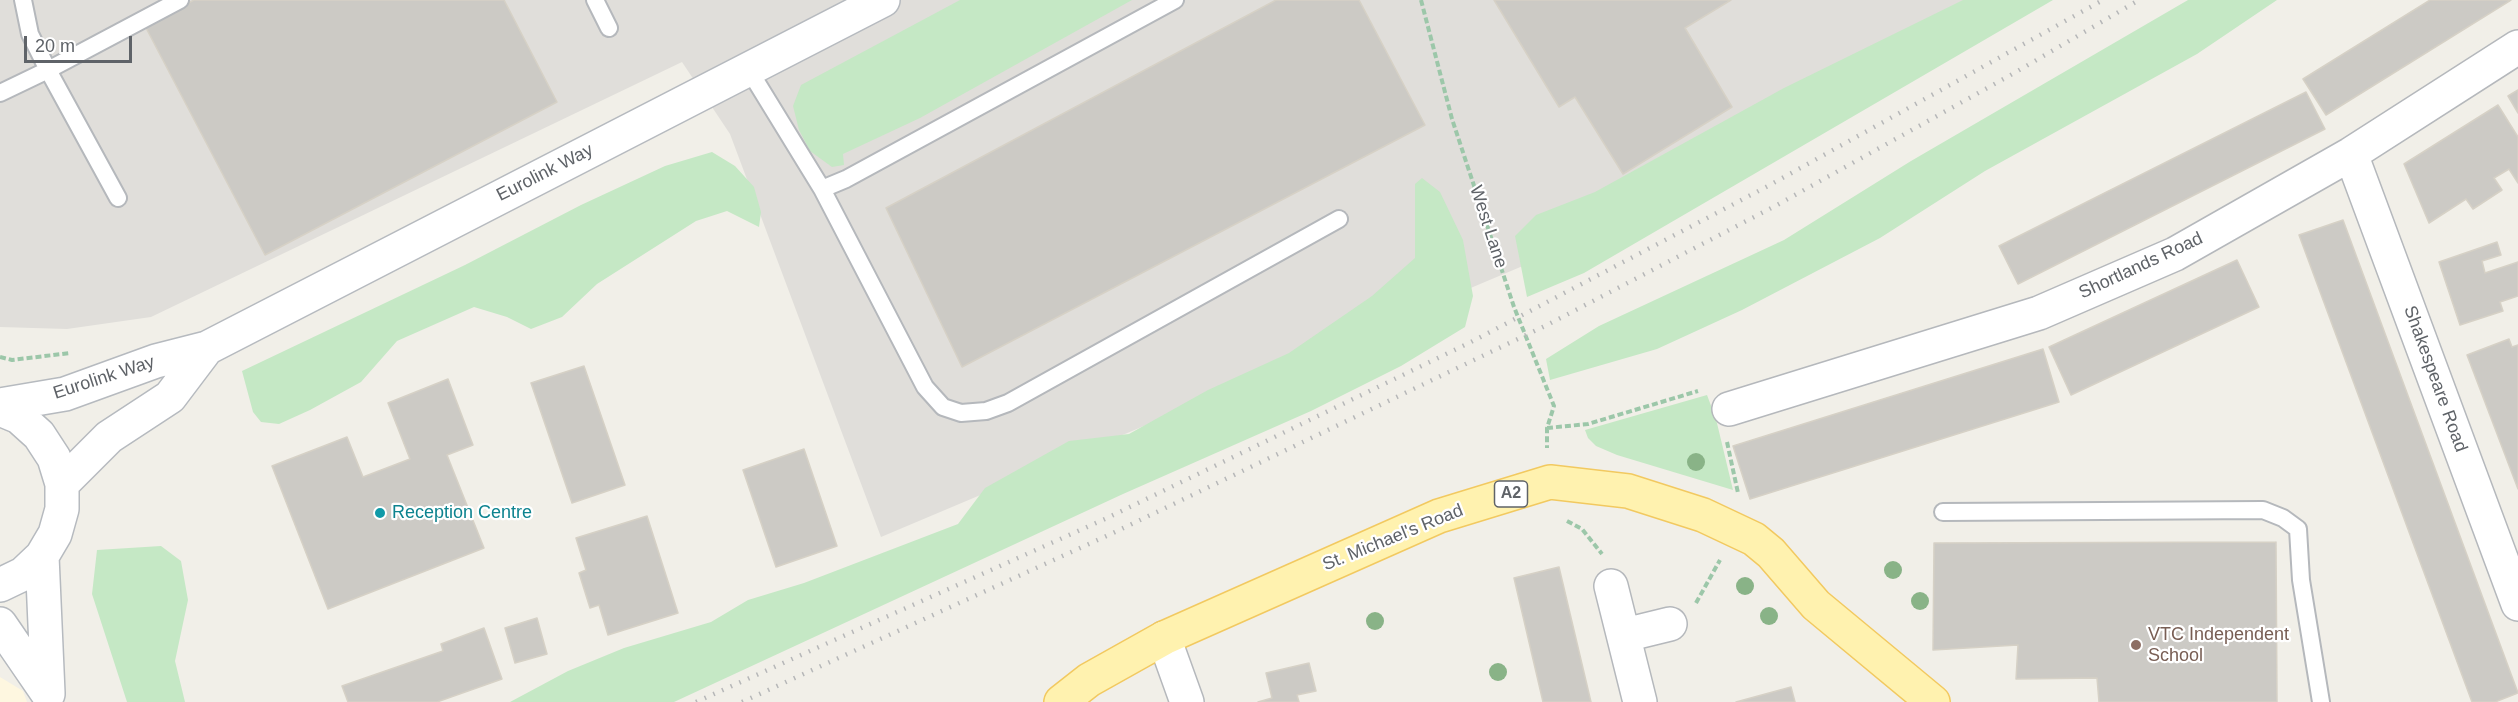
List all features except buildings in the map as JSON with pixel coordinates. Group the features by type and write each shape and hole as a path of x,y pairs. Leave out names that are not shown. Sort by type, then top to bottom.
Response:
{"main road":[{"name":"Eurolink Way","path":"0,407 65,394 156,361 207,348 883,0"},
{"name":"Shortlands Road","path":"1729,409 2039,313 2175,254 2351,154 2518,47"},
{"name":"Shakespeare Road","path":"2351,154 2518,604"},
{"name":"Eurolink Way","path":"62,484 109,437 170,397 207,348"},
{"path":"0,407 19,417 39,435 54,458 62,484 62,509 55,534 42,556 23,574 0,585"},
{"name":"St. Michael's Road","path":"1061,702 1089,680 1164,638 1439,516 1550,482 1628,491 1703,515 1754,539 1771,553 1816,604 1934,702"},
{"path":"42,556 50,697"},
{"path":"1611,586 1640,702"},
{"path":"0,624 50,697"},
{"path":"1625,635 1671,624"},
{"path":"1164,638 1187,702"}],"lane":[{"path":"23,0 30,34 118,198"},
{"path":"0,93 180,0"},
{"path":"595,0 609,28"},
{"path":"822,189 846,179 1175,0"},
{"path":"749,70 822,189 925,387 943,407 961,413 986,411 1008,403 1338,219"},
{"path":"1943,512 2263,510 2283,518 2298,529 2301,580 2321,702"}],"path":[{"name":"West Lane","path":"1421,0 1456,130 1514,307 1554,406 1547,428 1547,451"},
{"path":"1547,428 1588,424 1721,384 1729,409 1727,444 1739,495"},
{"path":"1562,518 1582,529 1602,553 1611,586"}],"shaded area":[{"path":"0,0 2014,0 1608,230 881,537 730,134 682,62 151,317 67,329 0,327"},
{"path":"0,677 23,691 27,702 0,702"}],"green space":[{"path":"960,0 1132,0 920,118 843,154 844,165 832,167 810,151 799,130 793,106 801,85"},
{"path":"1963,0 2053,0 1584,273 1527,297 1515,236 1536,215 1595,192 1784,88"},
{"path":"2188,0 2277,0 2197,54 1985,171 1880,238 1742,310 1657,349 1550,380 1546,359 1599,326 1784,240 1911,161"},
{"path":"712,152 735,166 754,187 761,212 759,227 727,211 696,221 597,284 562,317 531,329 507,317 474,307 397,341 361,382 310,410 279,424 261,422 253,412 242,371 465,265 581,205 665,166"},
{"path":"1422,178 1440,192 1463,240 1473,296 1465,327 1401,366 1311,411 1123,494 674,702 510,702 568,671 624,648 711,622 748,600 804,583 958,524 985,488 1069,441 1129,434 1208,390 1289,353 1372,296 1415,258 1415,184"},
{"path":"1707,395 1716,419 1733,490 1617,455 1596,446 1588,438 1585,430"},
{"path":"161,546 181,561 188,600 175,661 185,702 127,702 92,594 97,550"}],"railway":[{"path":"696,702 1105,519 1471,342 1768,186 2103,0"},
{"path":"742,702 1113,533 1547,325 1777,205 2016,72 2139,0"}],"place":[{"name":"Reception Centre","path":"380,513"},
{"name":"VTC Independent School","path":"2136,645"}]}
